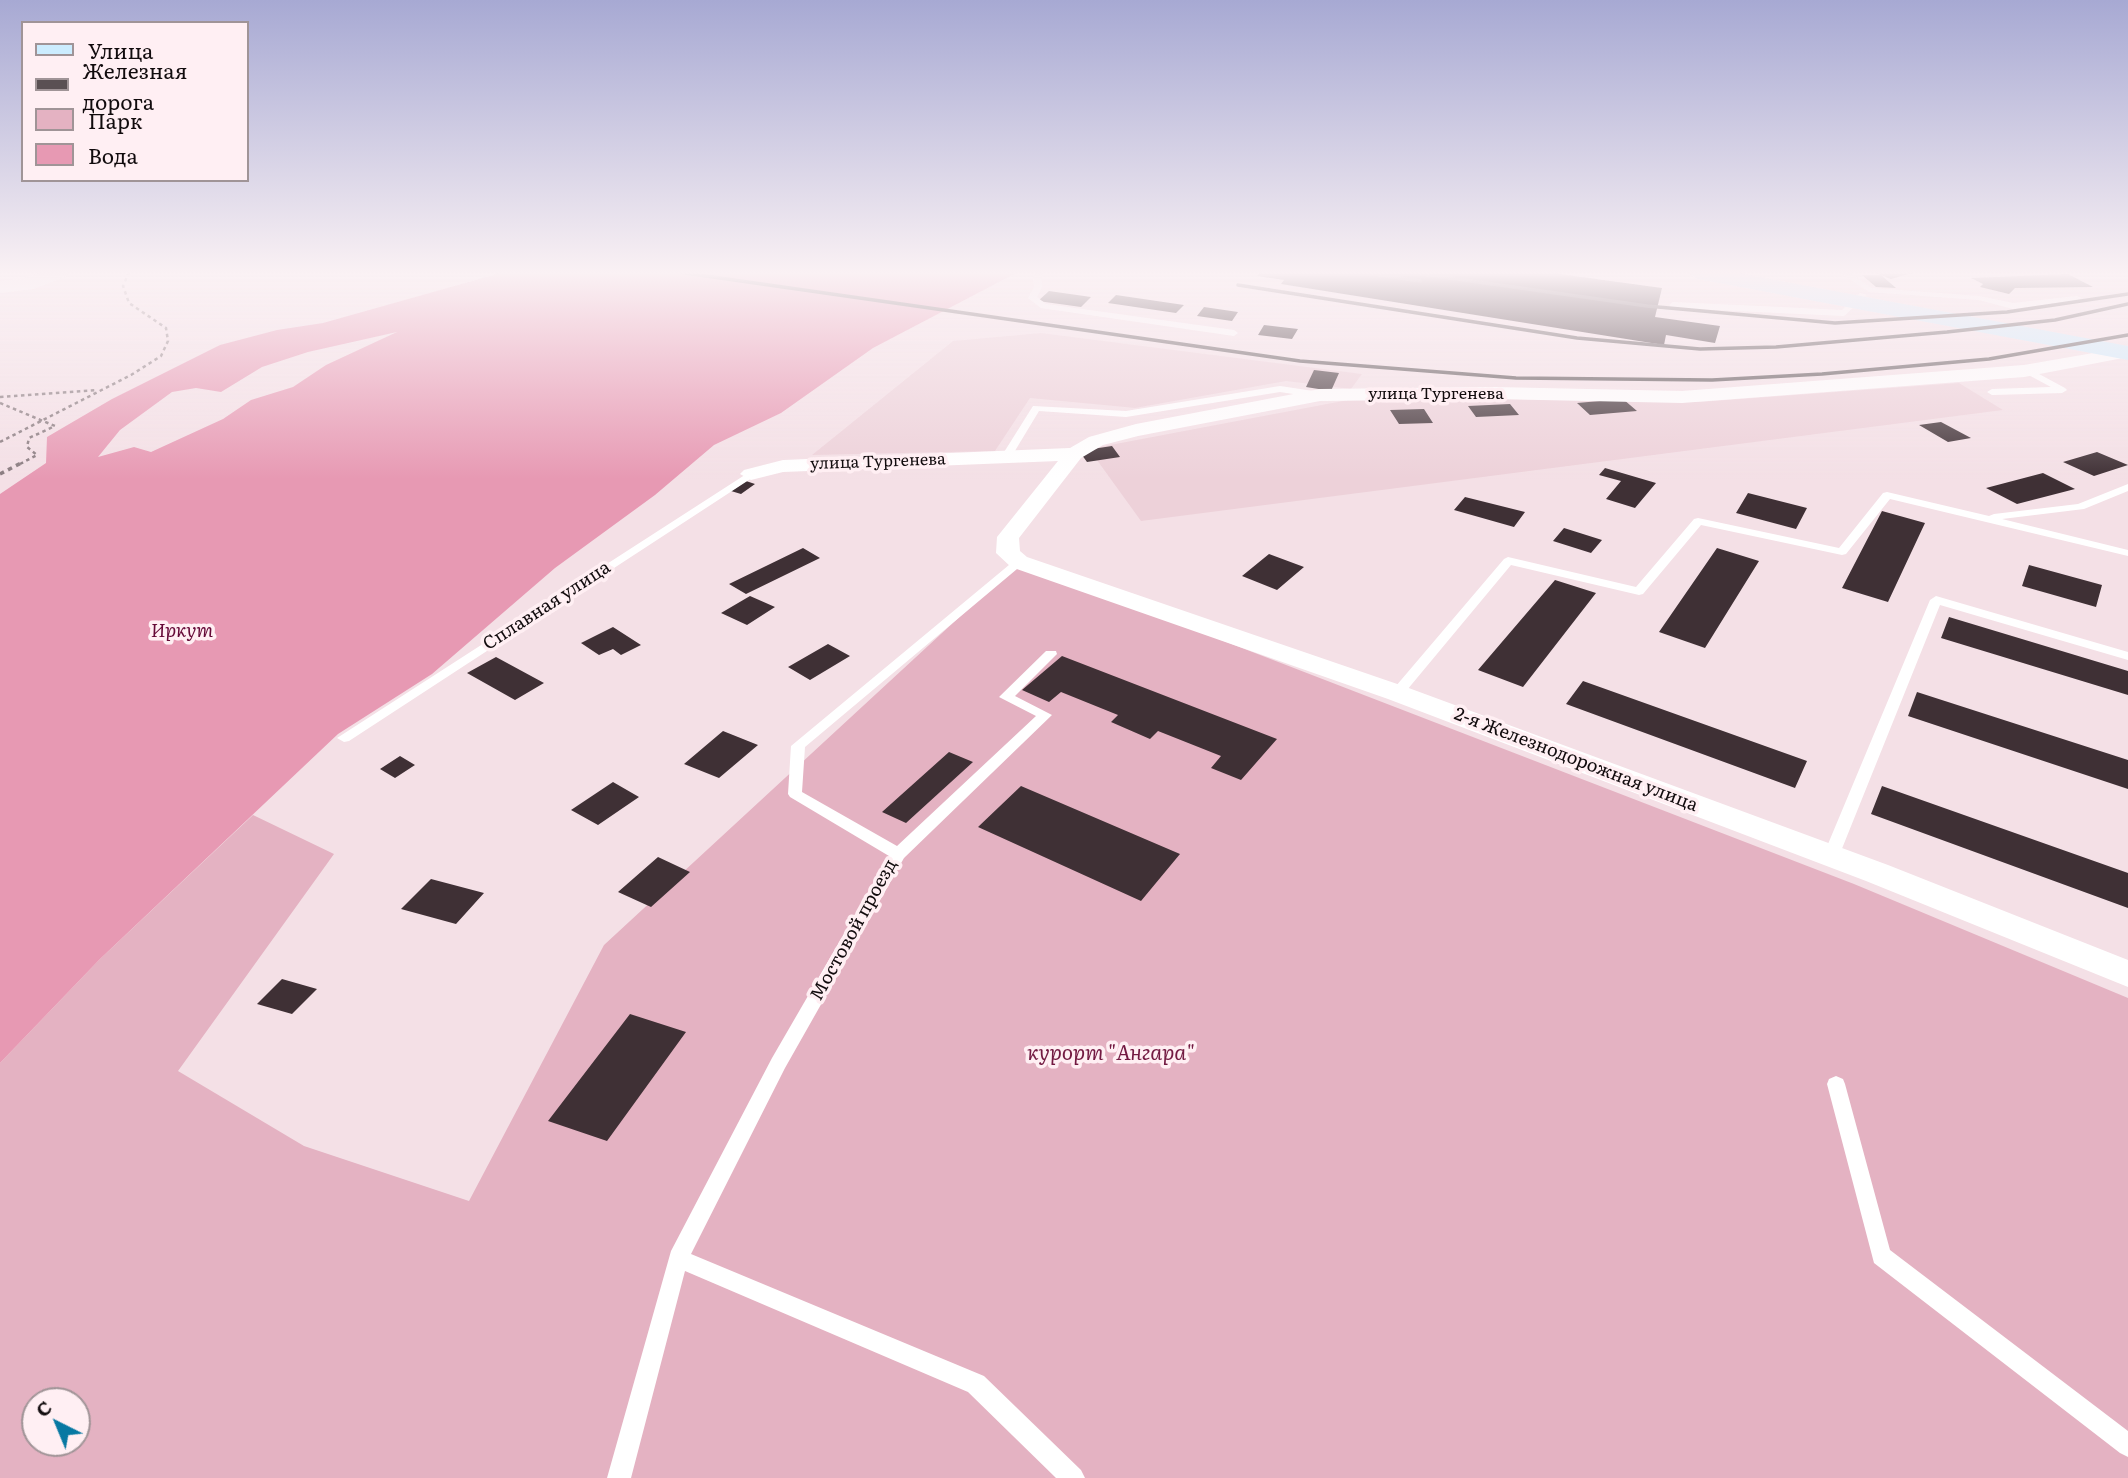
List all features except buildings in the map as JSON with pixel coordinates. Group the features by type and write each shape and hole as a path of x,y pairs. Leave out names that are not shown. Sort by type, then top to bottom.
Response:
{"main road":[{"path":"2068,341 2128,352"},
{"path":"2107,341 2128,345"}],"street":[{"name":"улица Тургенева","path":"751,474 783,466 1074,454 1096,441 1136,430 1320,395 1494,393 1682,397 2026,370 2128,352"},
{"path":"1018,562 1008,553 1008,537 1074,454"},
{"name":"2-я Железнодорожная улица","path":"1018,562 1397,693 1831,856 2128,974"}],"lane":[{"path":"1992,392 2062,390 2026,370"},
{"path":"1006,457 1036,408 1126,414 1280,389 1320,395"},
{"name":"Сплавная улица","path":"344,738 751,474"},
{"path":"1983,518 2080,507 2128,487"},
{"path":"1397,693 1508,561 1639,591 1698,521 1842,552 1886,495 2128,553"},
{"name":"Мостовой проезд","path":"619,1478 678,1258 778,1063 898,854 795,794 798,746 1018,562"},
{"path":"1831,856 1936,600 2128,656"},
{"path":"898,854 1045,715 1006,697 1051,653"},
{"path":"1836,1084 1881,1256 2128,1445"},
{"path":"678,1258 976,1384 1073,1478"}],"path":[{"path":"0,442 102,390 161,356 168,341"},
{"path":"0,397 102,390"},
{"path":"0,403 55,426 29,438 27,447 37,455 0,474"}],"shaded area":[{"path":"953,341 1103,341 1362,374 1351,389 1286,381 1135,408 1030,398 995,451 812,455"},
{"path":"1959,383 2003,410 1141,521 1089,449 1348,400 1446,398 1699,402"}],"green space":[{"name":"курорт \"Ангара\"","path":"1019,562 1854,884 2128,998 2128,1478 0,1478 0,1063 100,959 253,815 334,854 178,1071 304,1146 469,1201 604,945"}],"water":[{"name":"Иркут","path":"235,341 357,341 308,352 262,367 221,392 196,388 172,392 120,430 98,457 134,447 151,452 223,419 251,400 293,387 326,365 378,341 886,341 781,413 714,445 655,495 555,568 432,674 338,734 100,959 0,1063 0,494 46,463 47,437 112,399 220,345"}],"railway":[{"path":"1160,341 1300,361 1516,378 1712,380 1822,374 1989,359 2093,341"},
{"path":"1610,341 1700,349 1776,347 1845,341"}]}
